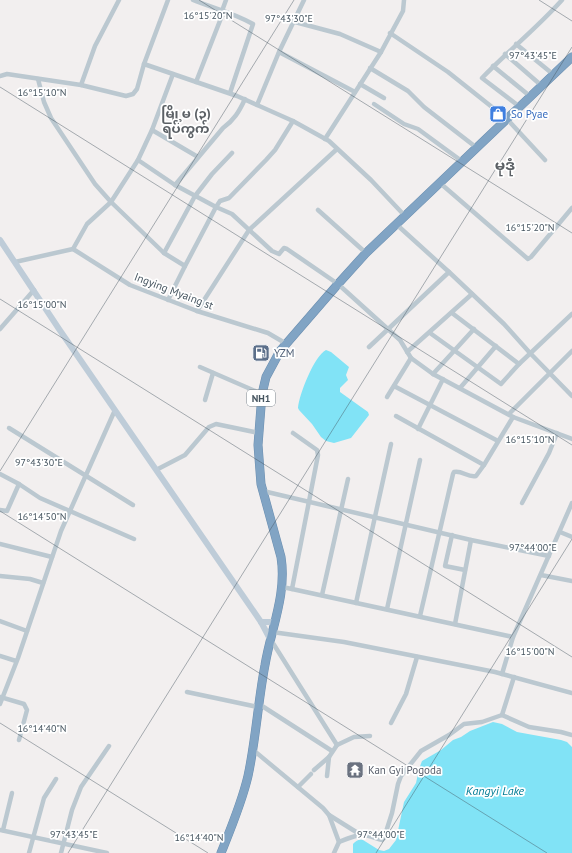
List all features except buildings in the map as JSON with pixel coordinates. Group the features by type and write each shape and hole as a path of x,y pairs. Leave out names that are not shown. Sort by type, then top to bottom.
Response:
{"highway":[{"name":"NH1","path":"221,853 244,792 258,706 282,587 281,557 261,484 259,453 262,394 271,367 285,343 366,253 572,57"}],"main road":[{"path":"0,240 271,636"},
{"path":"261,622 274,622"}],"street":[{"path":"81,85 95,46 119,0"},
{"path":"0,76 7,74 81,85 126,96 133,94 137,89 144,64 168,0"},
{"path":"193,0 237,15 253,24 230,93"},
{"path":"196,82 223,13 222,11 226,0"},
{"path":"257,105 279,52 295,22 304,0"},
{"path":"325,139 381,52 403,10 404,0"},
{"path":"520,107 482,78 505,54 544,20 562,0"},
{"path":"295,22 340,34 381,52"},
{"path":"390,33 448,72 507,120 545,160"},
{"path":"516,44 554,75"},
{"path":"279,52 355,92"},
{"path":"505,54 542,86"},
{"path":"144,64 245,99 293,121 325,139 371,180 405,216"},
{"path":"493,66 531,97"},
{"path":"370,68 408,91 424,107 477,148"},
{"path":"15,262 73,249 87,224 111,202 138,160 152,130 173,74"},
{"path":"38,79 44,102 51,118 85,171 111,202 164,253 185,266"},
{"path":"360,84 384,98"},
{"path":"175,185 223,128 239,113 245,99"},
{"path":"374,104 404,124 418,129 463,162"},
{"path":"168,300 220,201 229,198 266,160 275,150 293,121"},
{"path":"152,130 198,157"},
{"path":"197,311 249,230 337,149"},
{"path":"164,253 195,196 212,174 232,153"},
{"path":"138,160 175,185 232,214 272,251 279,254 284,248 338,284 400,340 411,358 433,374 511,415 572,440"},
{"path":"440,183 528,259 572,208"},
{"path":"318,210 366,253"},
{"path":"396,224 504,324 572,396"},
{"name":"Ingying Myaing st","path":"73,249 130,285 197,311 268,334 285,343"},
{"path":"369,347 449,272"},
{"path":"0,329 34,290"},
{"path":"407,352 472,294"},
{"path":"452,313 519,364"},
{"path":"430,333 501,384 530,353 572,314"},
{"path":"433,374 474,329"},
{"path":"460,388 496,346"},
{"path":"420,616 454,472 458,471 476,476 498,441 511,415 550,372 572,352"},
{"path":"387,397 411,358"},
{"path":"200,367 262,394"},
{"path":"205,400 213,373"},
{"path":"418,429 431,406 443,379"},
{"path":"394,386 498,441"},
{"path":"0,704 61,531 115,410"},
{"path":"396,416 484,465"},
{"path":"156,470 185,455 212,424 259,433"},
{"path":"10,428 133,505"},
{"path":"292,589 318,452 315,448 293,433"},
{"path":"522,503 549,453 557,434"},
{"path":"356,602 391,444"},
{"path":"387,609 420,460"},
{"path":"0,474 19,484 40,498 134,539"},
{"path":"322,595 348,479"},
{"path":"0,510 7,510 19,484"},
{"path":"263,491 471,540 549,556"},
{"path":"502,674 513,637 572,503"},
{"path":"560,532 572,537"},
{"path":"452,535 445,566 464,570"},
{"path":"455,624 464,570 471,540"},
{"path":"0,544 52,557"},
{"path":"540,575 572,580"},
{"path":"0,576 30,579 43,583"},
{"path":"282,587 513,637"},
{"path":"0,622 27,631"},
{"path":"271,636 344,642 502,674 572,693"},
{"path":"271,636 337,745"},
{"path":"0,656 16,661"},
{"path":"391,723 406,694 417,657"},
{"path":"502,716 514,677"},
{"path":"187,692 258,706 332,752"},
{"path":"1,698 24,704 27,710 18,740"},
{"path":"339,842 361,835 382,840 392,813 401,776 421,751 449,735 464,724 482,722 502,716 529,727 572,735"},
{"path":"298,787 329,757 337,745 354,737 370,736"},
{"path":"61,853 72,810 81,787 109,746"},
{"path":"252,749 323,808 329,815 361,835"},
{"path":"327,776 329,757"},
{"path":"29,853 44,798 56,779"},
{"path":"12,793 2,830 93,852 107,853"},
{"path":"329,815 339,842 336,852 334,853"}],"water":[{"path":"326,350 331,352 349,367 346,375 348,380 340,388 340,392 368,412 369,415 351,438 334,443 326,441 321,437 298,408 301,394 308,376 321,354"},
{"name":"Kangyi Lake","path":"493,722 502,724 517,732 561,740 567,742 572,747 572,853 353,853 353,844 360,840 363,840 379,850 384,851 389,849 396,840 404,802 416,783 422,761 441,750 453,740 470,731"}],"place":[{"name":"So Pyae","path":"498,114"},
{"name":"YZM","path":"261,353"},
{"name":"Kan Gyi Pogoda","path":"355,770"}],"district":[{"name":"မြို့မ (၃) ရပ်ကွက်","path":"186,120"},
{"name":"မုဒုံ","path":"505,165"}]}
